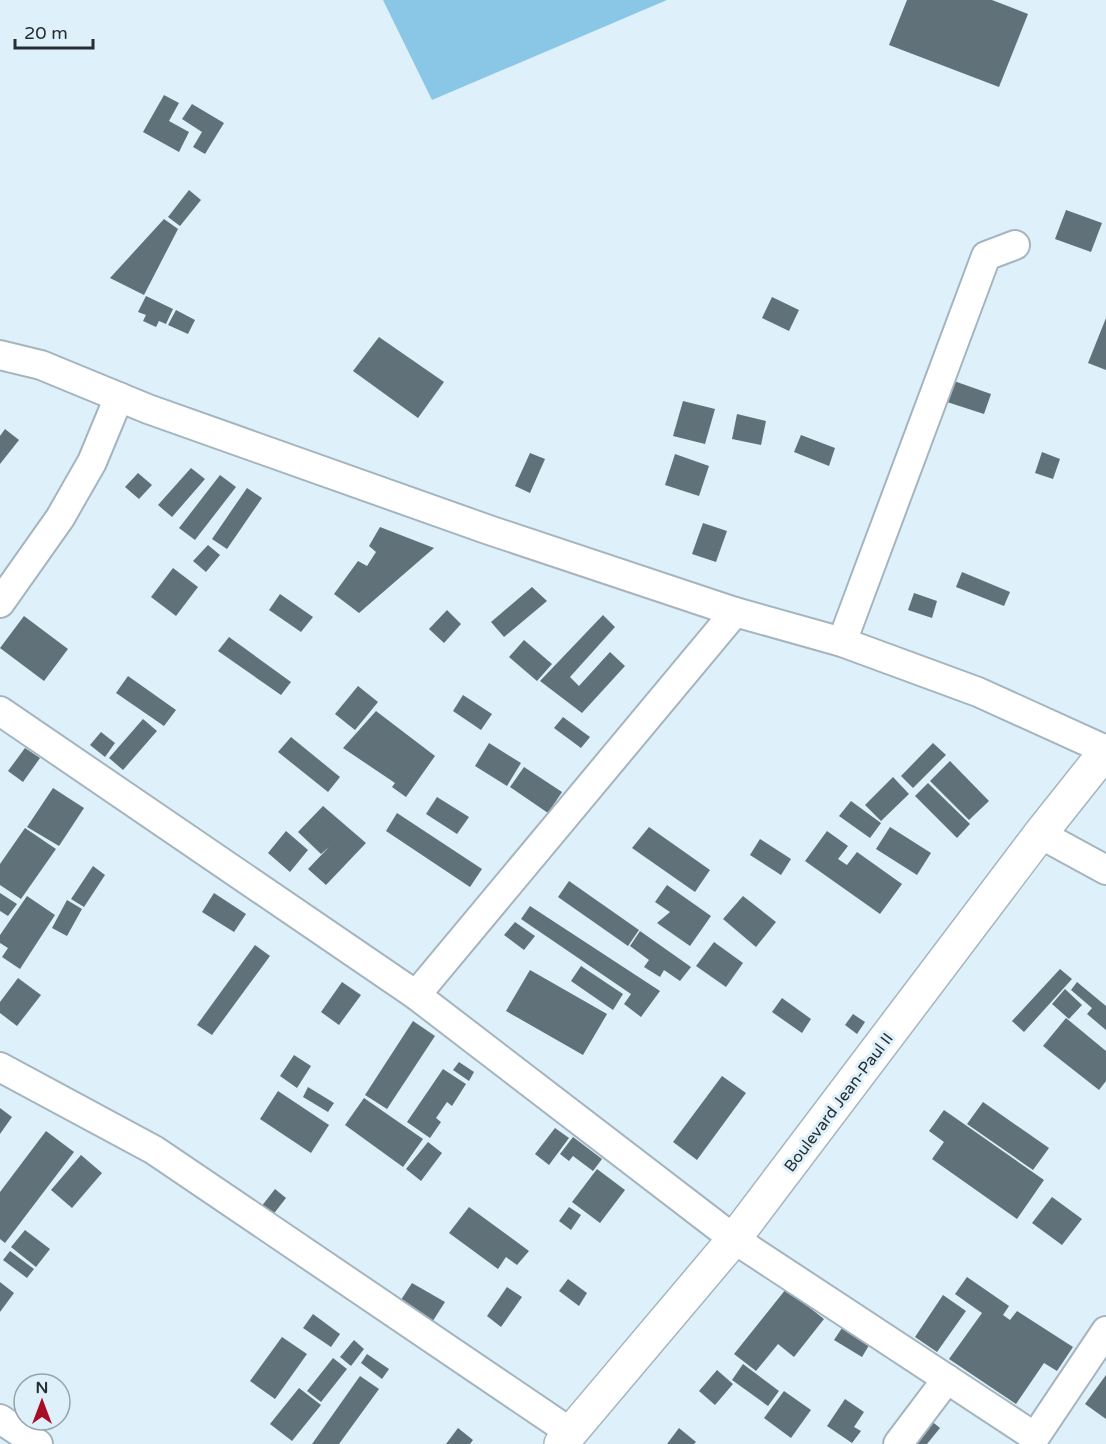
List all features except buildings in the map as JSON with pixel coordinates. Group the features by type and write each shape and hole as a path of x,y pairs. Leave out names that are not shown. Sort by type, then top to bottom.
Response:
{"main road":[{"name":"Boulevard Jean-Paul II","path":"566,1438 734,1239 1040,834 1106,751"}],"street":[{"path":"842,642 986,256 1015,245"},
{"path":"0,356 41,365 119,397 489,530 735,612 842,642 978,692 1106,751"},
{"path":"0,603 60,518 92,462 119,397"},
{"path":"416,995 735,612"},
{"path":"0,711 416,995 734,1239 1040,1441 1106,1331"},
{"path":"1040,834 1106,870"},
{"path":"0,1066 154,1150 566,1438"},
{"path":"898,1444 946,1379"},
{"path":"0,1419 38,1444"}],"shaded area":[{"path":"383,0 667,0 432,100"}]}
